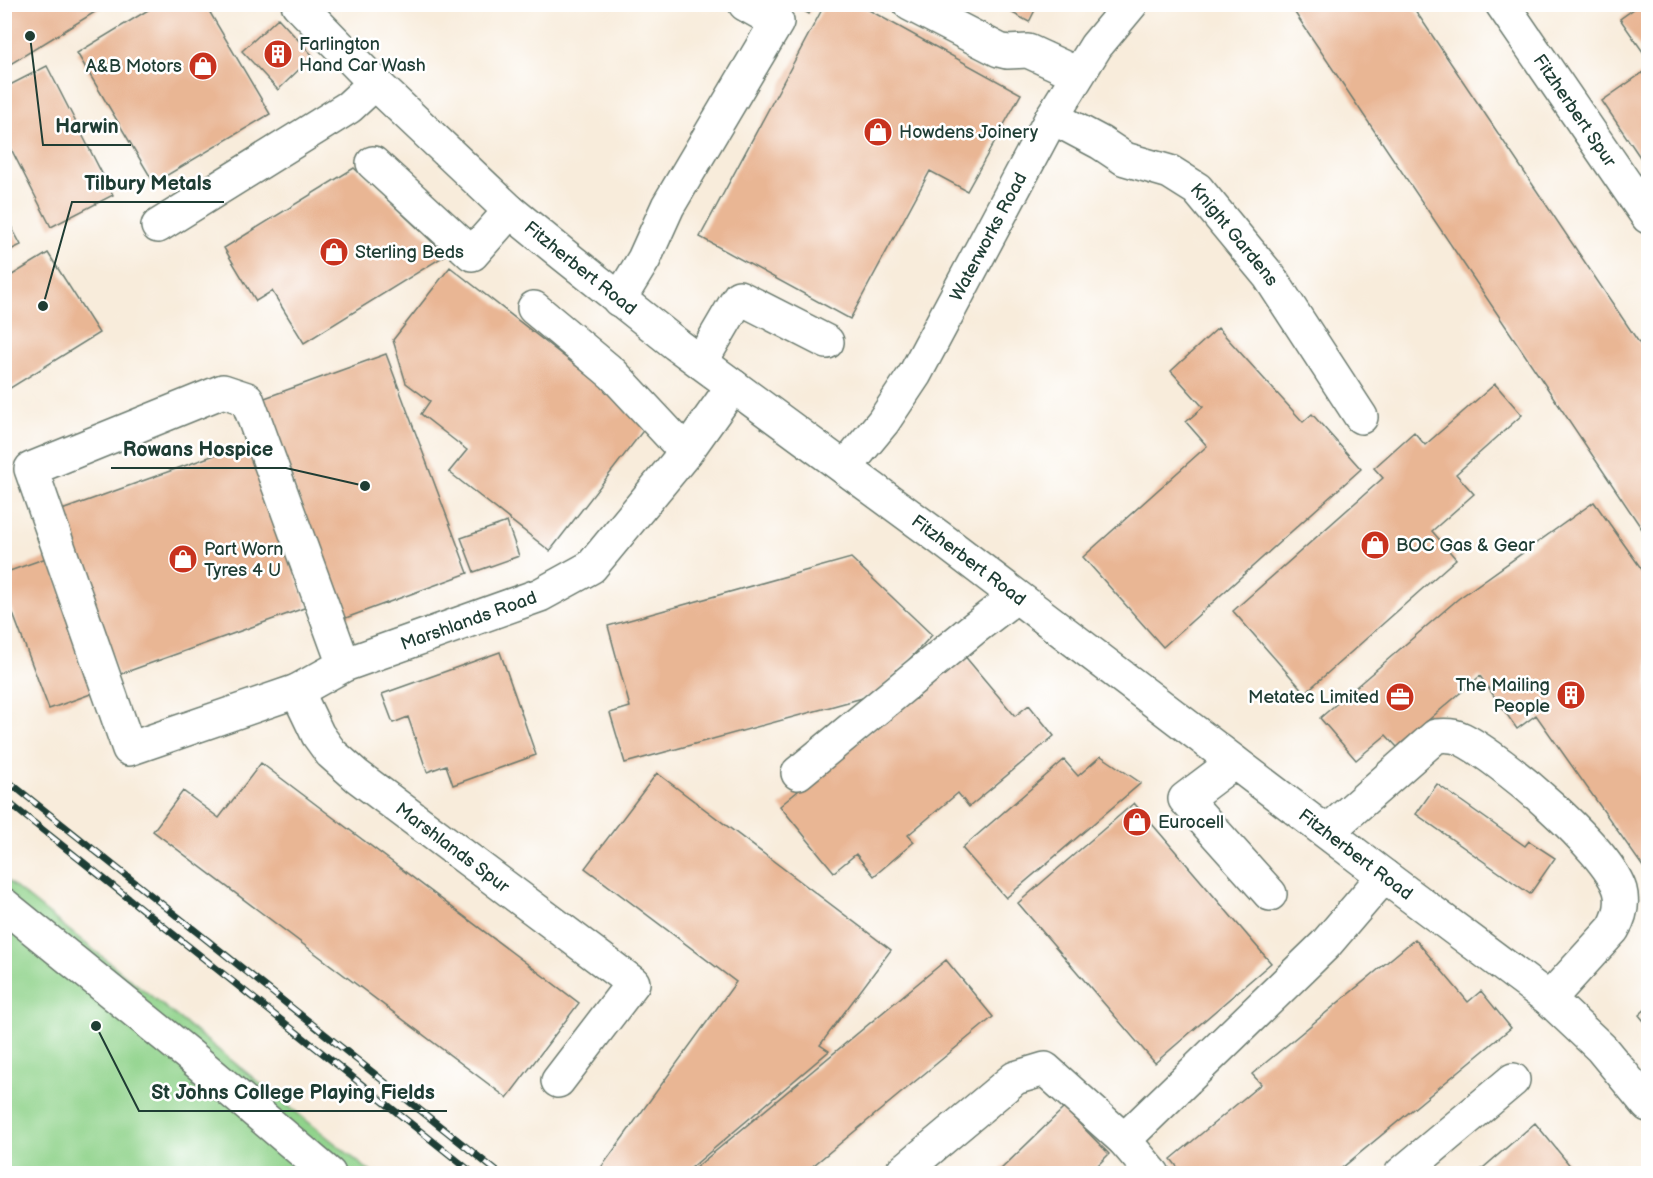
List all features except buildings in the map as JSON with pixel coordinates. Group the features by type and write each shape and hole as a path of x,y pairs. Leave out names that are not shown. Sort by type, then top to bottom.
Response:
{"street":[{"path":"620,300 644,259 668,206 777,22 745,4"},
{"path":"910,4 999,50 1028,51 1078,74"},
{"name":"Waterworks Road","path":"845,468 883,422 915,374 1052,117 1096,46 1131,4"},
{"name":"Fitzherbert Spur","path":"1502,4 1648,217"},
{"name":"Fitzherbert Road","path":"298,5 375,83 510,211 700,362 940,538 1549,999 1601,1048 1648,1105"},
{"path":"158,226 349,107 375,83"},
{"name":"Knight Gardens","path":"1052,117 1101,143 1125,159 1170,172 1197,189 1269,276 1361,417"},
{"path":"373,163 472,254 510,211"},
{"path":"700,362 739,297 827,342"},
{"path":"534,308 613,374 686,452"},
{"name":"Marshlands Road","path":"344,665 247,399 223,391 31,470 129,749 297,691 344,665 540,595 591,567 686,452 733,386"},
{"path":"798,773 1015,597"},
{"name":"Marshlands Spur","path":"297,691 307,716 331,753 357,776 633,983 558,1081"},
{"path":"1327,832 1436,736 1461,738 1505,768 1563,818 1599,856 1620,889 1622,904 1613,929 1549,999"},
{"path":"1234,762 1185,799 1270,894"},
{"path":"1124,1140 1325,945 1384,876"},
{"path":"4,905 189,1055 329,1173"},
{"path":"900,1173 1015,1078 1045,1069 1124,1140 1153,1173"},
{"path":"1401,1173 1513,1080"}],"green space":[{"path":"5,879 372,1173 5,1173"}],"railway":[{"path":"4,778 500,1174"},
{"path":"4,799 474,1174"}],"place":[{"name":"Harwin","path":"30,36"},
{"name":"Farlington Hand Car Wash","path":"278,54"},
{"name":"A&B Motors","path":"203,66"},
{"name":"Howdens Joinery","path":"878,132"},
{"name":"Sterling Beds","path":"334,252"},
{"name":"Tilbury Metals","path":"43,306"},
{"name":"Rowans Hospice","path":"365,486"},
{"name":"BOC Gas & Gear","path":"1375,545"},
{"name":"Part Worn Tyres 4 U","path":"183,559"},
{"name":"The Mailing People","path":"1571,695"},
{"name":"Metatec Limited","path":"1400,697"},
{"name":"Eurocell","path":"1137,822"},
{"name":"St Johns College Playing Fields","path":"96,1026"}]}
